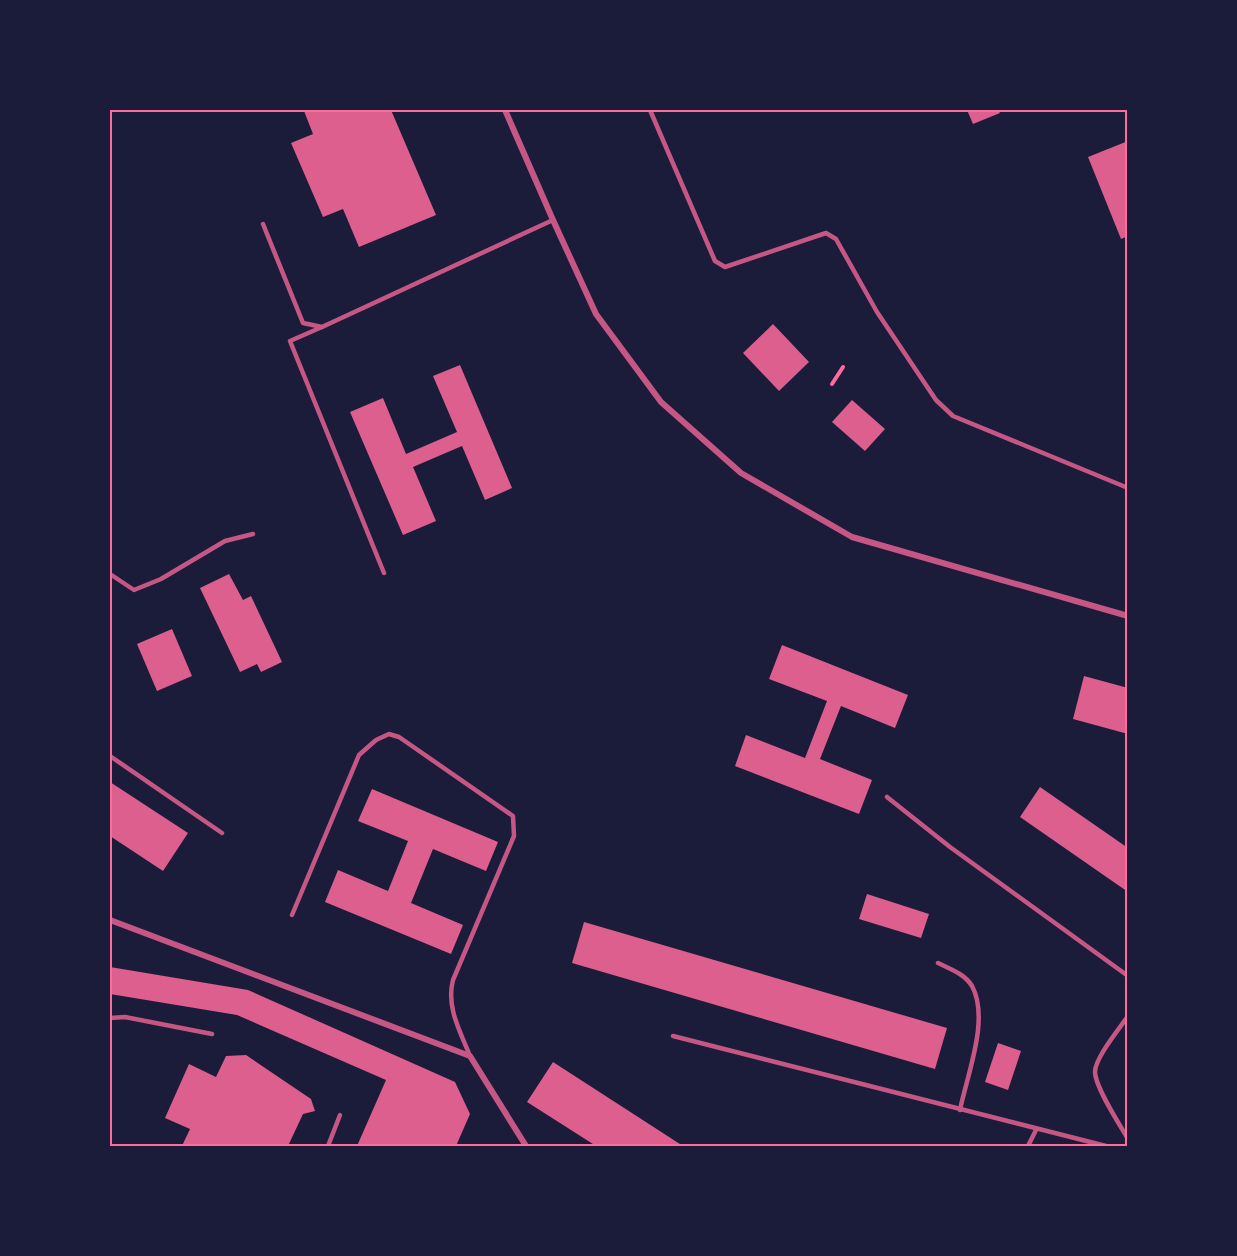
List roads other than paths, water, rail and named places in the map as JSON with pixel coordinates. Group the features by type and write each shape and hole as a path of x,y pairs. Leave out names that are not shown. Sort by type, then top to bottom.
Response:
{"street":[{"path":"506,110 596,314 661,402 741,472 852,537 1128,616"},
{"path":"110,920 470,1056 526,1146"}],"lane":[{"path":"650,110 715,261 725,267 826,233 836,239 877,312 936,400 954,416 1128,489"},
{"path":"384,573 290,341 553,220"},
{"path":"263,224 303,323 322,327"},
{"path":"110,574 134,590 161,579 225,541 253,534"},
{"path":"292,915 360,755 376,740 389,734 399,737 513,816 514,836 450,991 450,1007 470,1056"},
{"path":"110,756 222,833"},
{"path":"887,797 950,847 1128,976"},
{"path":"938,963 960,974 972,985 978,1004 978,1030 960,1110"},
{"path":"1128,1016 1099,1060 1095,1071 1098,1083 1128,1139"},
{"path":"110,1018 124,1017 212,1034"},
{"path":"673,1036 1106,1146"},
{"path":"328,1146 340,1114"},
{"path":"1029,1146 1036,1130"}]}
